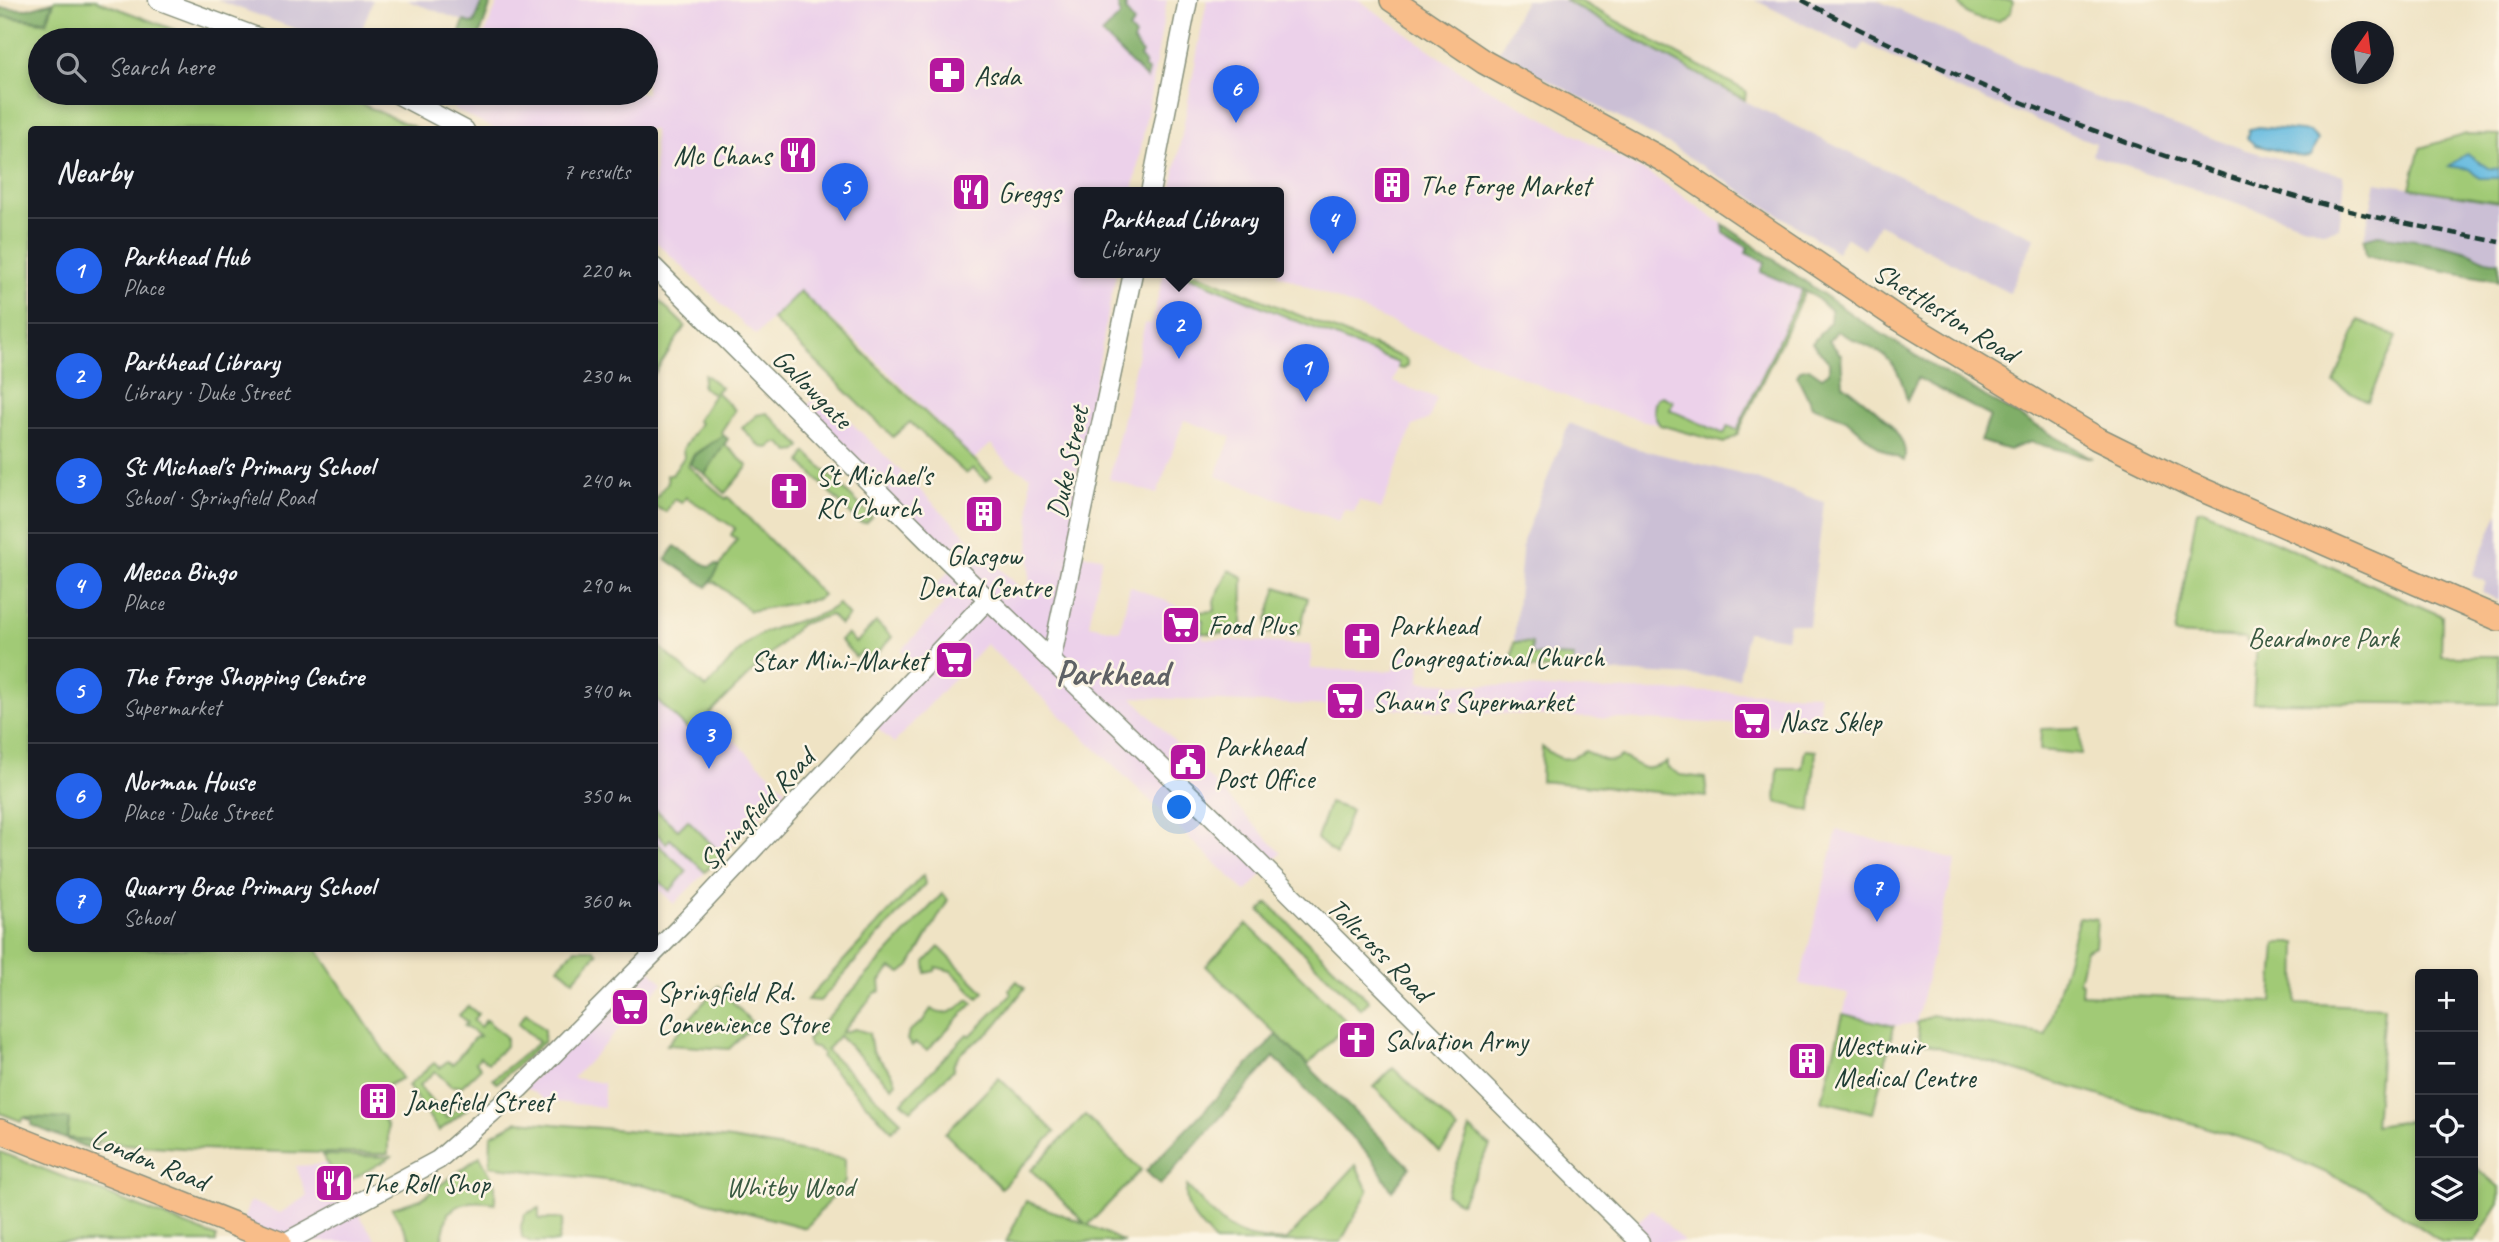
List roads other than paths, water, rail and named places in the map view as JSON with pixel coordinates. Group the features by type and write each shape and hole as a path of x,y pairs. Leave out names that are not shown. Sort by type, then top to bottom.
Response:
{"main road":[{"name":"Shettleston Road","path":"1392,0 1491,67 1665,161 1896,317 2096,438 2189,484 2499,619"},
{"name":"London Road","path":"0,1131 279,1242"}],"street":[{"path":"158,0 233,28"},
{"path":"1151,187 1188,0"},
{"path":"418,105 457,126"},
{"name":"Gallowgate","path":"658,271 1083,692"},
{"name":"Duke Street","path":"1051,661 1132,278"},
{"name":"Springfield Road","path":"658,949 988,600"},
{"name":"Tollcross Road","path":"1083,692 1640,1242"},
{"name":"Springfield Road","path":"286,1242 438,1160 520,1088 655,952"}],"water":[{"path":"2258,127 2310,132 2318,140 2310,156 2303,157 2255,145 2247,138 2249,129"},
{"path":"2467,153 2488,168 2499,169 2499,178 2479,178 2469,169 2449,166"}],"railway":[{"path":"1802,0 1930,63 2129,143 2333,207 2499,242"}],"place":[{"name":"Asda","path":"947,75"},
{"name":"Norman House","path":"1236,123"},
{"name":"Mc Chans","path":"798,155"},
{"name":"The Forge Market","path":"1392,185"},
{"name":"Greggs","path":"971,192"},
{"name":"The Forge Shopping Centre","path":"845,221"},
{"name":"Mecca Bingo","path":"1333,254"},
{"name":"Parkhead Library","path":"1179,359"},
{"name":"Parkhead Hub","path":"1306,402"},
{"name":"St Michael's RC Church","path":"789,491"},
{"name":"Glasgow Dental Centre","path":"984,514"},
{"name":"Food Plus","path":"1181,625"},
{"name":"Parkhead Congregational Church","path":"1362,641"},
{"name":"Star Mini-Market","path":"954,660"},
{"name":"Shaun's Supermarket","path":"1345,701"},
{"name":"Nasz Sklep","path":"1752,721"},
{"name":"Parkhead Post Office","path":"1188,762"},
{"name":"St Michael's Primary School","path":"709,769"},
{"name":"Quarry Brae Primary School","path":"1877,922"},
{"name":"Springfield Rd. Convenience Store","path":"630,1007"},
{"name":"Salvation Army","path":"1357,1040"},
{"name":"Westmuir Medical Centre","path":"1807,1061"},
{"name":"Janefield Street","path":"378,1101"},
{"name":"The Roll Shop","path":"334,1183"}],"district":[{"name":"Parkhead","path":"1112,673"}],"park label":[{"name":"Beardmore Park","path":"2323,637"},
{"name":"Whitby Wood","path":"790,1186"}]}
